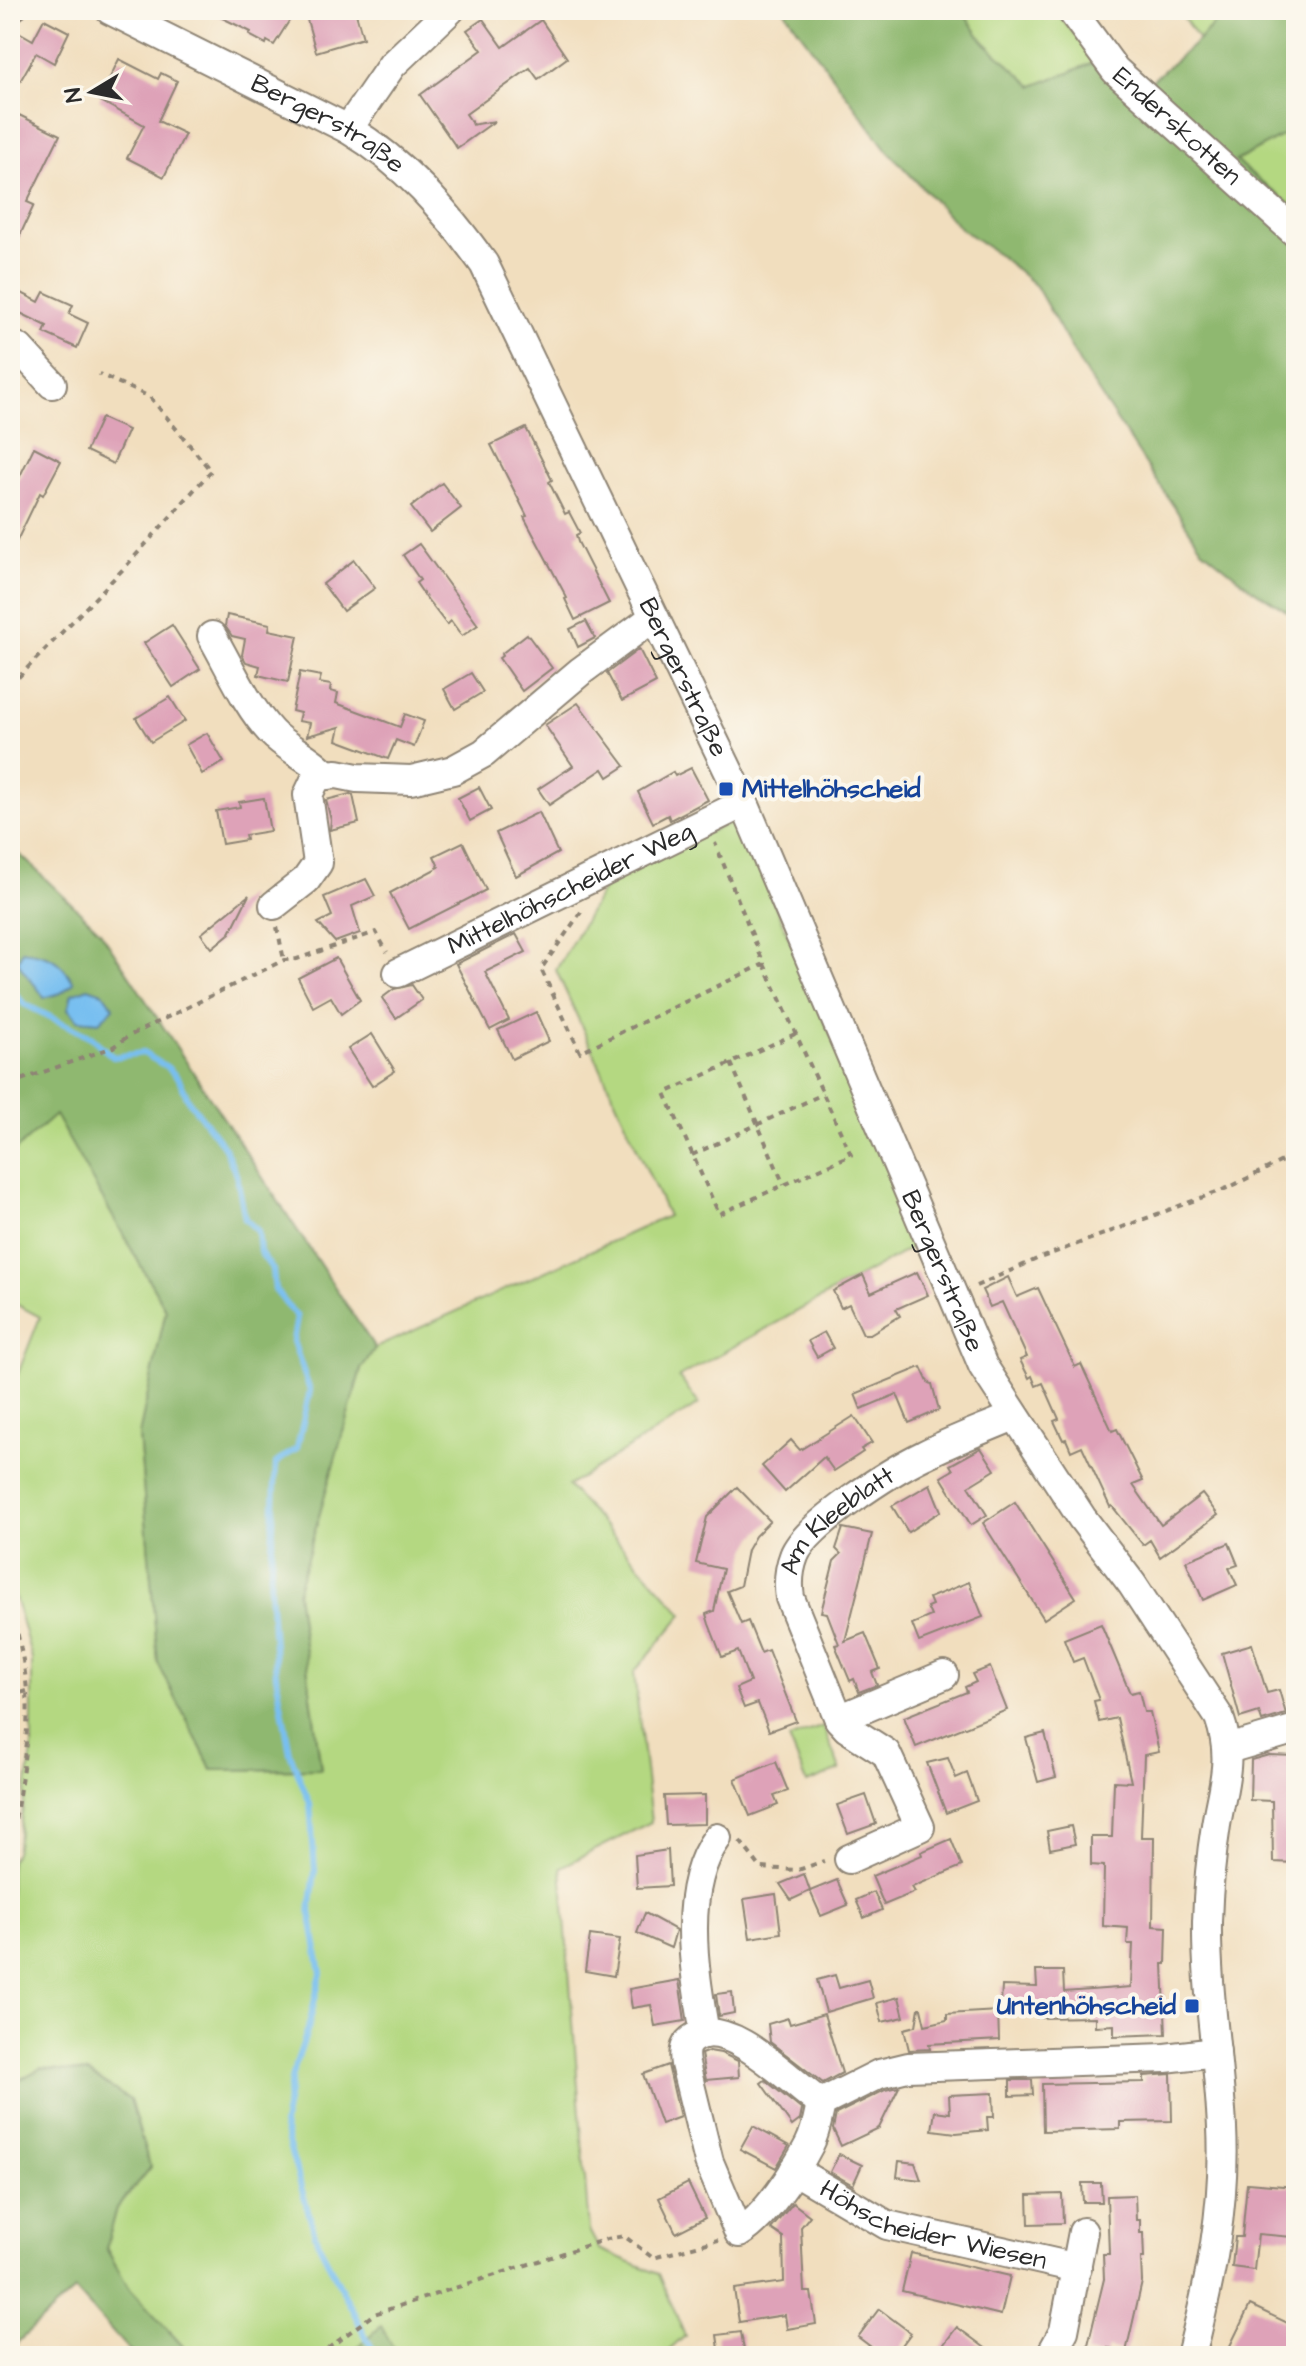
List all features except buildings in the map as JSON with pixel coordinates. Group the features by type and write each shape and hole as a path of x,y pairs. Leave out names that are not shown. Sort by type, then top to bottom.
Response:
{"street":[{"name":"Bergerstraße","path":"110,10 348,129 391,157 426,191 493,277 744,803 983,1366 1101,1545 1132,1584 1205,1693 1219,1717 1228,1749"},
{"path":"348,129 392,65 450,10"},
{"name":"Enderskotten","path":"1071,10 1115,70 1296,233"},
{"path":"10,344 19,348 52,384"},
{"path":"274,905 306,880 318,863 308,795 317,776 420,779 461,767 495,744 581,671 654,617"},
{"path":"212,636 269,730 283,744 313,761 325,774"},
{"name":"Mittelhöhscheider Weg","path":"398,973 744,803"},
{"name":"Am Kleeblatt","path":"839,1719 790,1598 789,1581 794,1554 809,1534 824,1522 923,1455 1014,1416"},
{"path":"849,1859 920,1827 886,1753 847,1728 839,1719 944,1675"},
{"path":"1194,2355 1222,2198 1222,2126 1210,1998 1207,1921 1228,1749 1296,1729"},
{"path":"705,2034 694,1961 695,1918 701,1867 717,1838"},
{"path":"821,2103 748,2047 730,2039 705,2034 687,2043 684,2048 685,2064 709,2162 739,2233 755,2221 794,2170 812,2137 821,2103 879,2074 908,2067 1165,2058 1216,2052"},
{"name":"Höhscheider Wiesen","path":"794,2170 887,2225 1077,2268"},
{"name":"Höhscheider Wiesen","path":"1050,2356 1064,2331 1083,2232"}],"path":[{"path":"10,25 32,10"},
{"path":"10,686 100,594 211,471 150,397 99,374"},
{"path":"706,823 764,964 851,1155 719,1214 665,1093 795,1034"},
{"path":"274,905 284,960"},
{"path":"581,912 541,969 580,1052 764,964"},
{"path":"10,1084 113,1047 127,1037 284,960 297,959 376,932 398,973"},
{"path":"731,1063 784,1185"},
{"path":"692,1155 823,1094"},
{"path":"952,1297 1037,1259 1230,1187 1296,1154"},
{"path":"10,1600 27,1691 27,1737 10,1841"},
{"path":"10,1696 27,1691"},
{"path":"717,1838 740,1842 761,1868 798,1870 834,1857 849,1859"},
{"path":"318,2356 374,2314 621,2236 653,2258 739,2233"}],"green space":[{"path":"784,10 961,10 984,42 1033,86 1098,61 1134,96 1199,40 1227,10 1296,10 1296,57 1286,84 1296,128 1236,161 1296,211 1296,617 1252,589 1202,549 1083,369 1036,286 960,228 887,150"},
{"path":"961,10 1054,10 1098,61 1033,87 984,42"},
{"path":"1178,10 1227,10 1199,40"},
{"path":"1296,57 1296,128 1286,84"},
{"path":"1296,128 1296,209 1236,161"},
{"path":"738,819 920,1243 679,1377 699,1404 568,1486 683,1614 634,1672 651,1822 561,1867 589,2230 599,2249 659,2274 685,2336 663,2356 398,2356 381,2327 349,2356 192,2356 128,2287 106,2248 117,2208 150,2167 130,2100 88,2073 41,2068 10,2085 10,1861 16,1852 32,1752 32,1659 10,1579 10,1394 40,1317 10,1301 10,1155 55,1114 166,1310 139,1435 158,1663 212,1770 321,1769 297,1593 361,1369 375,1348 668,1216 556,970 610,877"},
{"path":"10,845 100,931 375,1348 361,1369 297,1593 321,1769 212,1770 158,1663 139,1435 166,1310 55,1115 10,1155"},
{"path":"823,1726 840,1770 807,1783 789,1739"},
{"path":"41,2068 88,2073 130,2100 150,2167 117,2208 106,2248 128,2287 192,2356 134,2356 75,2290 10,2349 10,2085"},
{"path":"381,2326 398,2356 349,2356"}],"water":[{"path":"22,951 53,959 74,983 61,993 44,998 18,961"},
{"path":"88,988 103,993 114,1008 99,1022 78,1020 68,1009 72,994"}],"waterway":[{"path":"10,987 24,1004 91,1037 113,1057 143,1053 167,1067 179,1079 189,1101 225,1148 237,1177 245,1219 258,1231 260,1252 273,1270 275,1290 297,1317 293,1341 310,1391 297,1448 276,1463 270,1588 276,1675 290,1753 310,1804 315,1871 310,1911 321,1973 308,2029 292,2075 283,2125 317,2241 376,2356"}],"place":[{"name":"Mittelhöhscheid","path":"726,789"},
{"name":"Untenhöhscheid","path":"1192,2006"}]}
